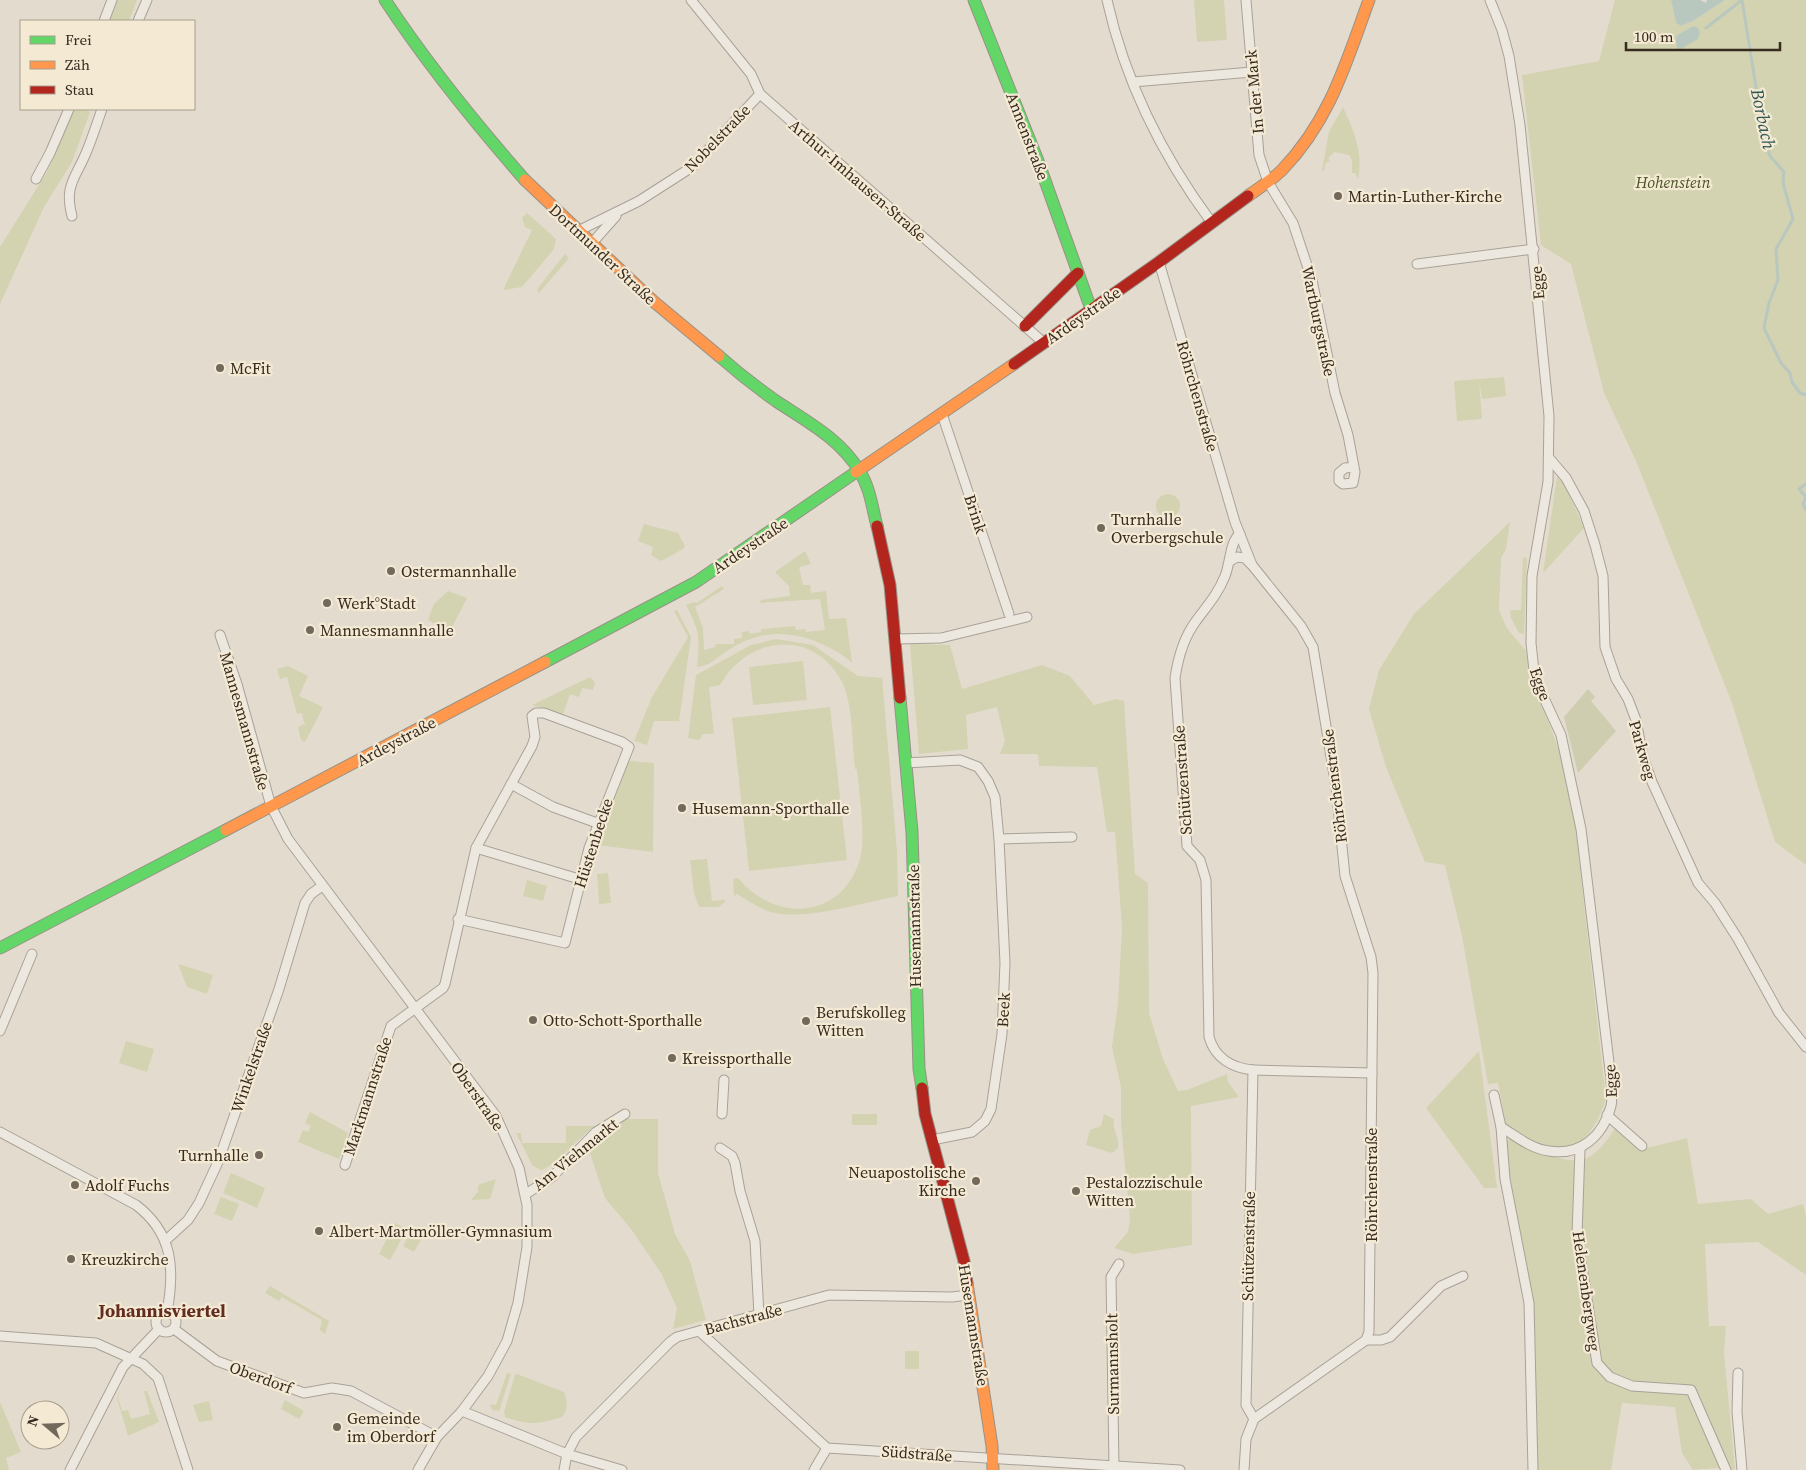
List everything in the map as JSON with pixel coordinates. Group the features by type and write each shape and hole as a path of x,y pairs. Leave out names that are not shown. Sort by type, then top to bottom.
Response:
{"main road":[{"name":"Dortmunder Straße","path":"386,0 411,40 491,142 535,191 653,301 733,368 775,400 824,432 846,452 859,470"},
{"name":"Annenstraße","path":"974,0 1038,161 1091,309"},
{"name":"Ardeystraße","path":"3,946 696,582 942,414 1159,262 1268,182 1296,154 1321,121 1341,78 1368,0"},
{"path":"1025,326 1078,273"},
{"name":"Husemannstraße","path":"859,470 869,492 890,585 912,832 917,1054 925,1114 958,1237 969,1295 993,1458 993,1470"}],"street":[{"path":"104,20 112,0"},
{"path":"138,20 147,0"},
{"name":"Arthur-Imhausen-Straße","path":"691,0 751,74 760,94 1044,342"},
{"path":"1107,0 1133,82 1167,156 1188,191 1212,223"},
{"name":"In der Mark","path":"1246,0 1259,155 1268,182"},
{"name":"Egge","path":"1491,0 1509,56 1520,125 1534,249 1548,407 1550,459 1548,482 1532,576 1531,643 1538,685 1561,734 1582,834 1611,1079 1611,1105 1594,1136 1580,1149"},
{"path":"1133,82 1252,72"},
{"name":"Nobelstraße","path":"578,231 621,210 692,167 760,94"},
{"path":"36,179 50,153 69,110"},
{"path":"72,216 68,197 70,184 85,155 102,110"},
{"name":"Wartburgstraße","path":"1268,182 1293,223 1302,244 1312,280 1335,393 1348,435 1354,467"},
{"name":"Nobelstraße","path":"592,243 621,210"},
{"name":"Egge","path":"1417,264 1534,249"},
{"name":"Röhrchenstraße","path":"1159,262 1240,534 1252,565 1301,626 1313,647 1336,787 1345,876 1371,957 1370,1326 1366,1340"},
{"name":"Brink","path":"942,414 1009,614"},
{"name":"Parkweg","path":"1550,459 1571,486 1584,511 1603,576 1607,654 1636,720 1643,757 1652,782 1698,883 1715,903 1738,939 1779,1013 1806,1047"},
{"name":"Schützenstraße","path":"1240,534 1235,539 1230,561 1219,590 1187,636 1180,654 1175,678 1187,846 1200,860 1206,880 1209,1037 1215,1052 1236,1067 1252,1070 1372,1073"},
{"path":"1230,561 1237,557 1245,558 1252,565"},
{"path":"895,639 941,638 1027,616"},
{"name":"Mannesmannstraße","path":"220,635 237,684 271,806"},
{"name":"Markmannstraße","path":"345,1165 388,1031 395,1022 443,988 445,984 458,919 476,848 535,737 532,716 536,713 544,713 629,746"},
{"name":"Hüstenbecke","path":"458,919 565,943 579,879 597,823 629,746"},
{"name":"Beek","path":"905,763 960,760 978,767 988,781 994,797 999,839 1005,963 1002,1028 991,1109 985,1121 972,1132 932,1140"},
{"path":"511,784 552,807 597,823"},
{"name":"Oberstraße","path":"271,806 288,839 322,886 496,1116 517,1161 526,1194 527,1246 514,1319 496,1362 462,1411 437,1437 418,1470"},
{"path":"999,839 1072,837"},
{"path":"476,848 579,879"},
{"name":"Winkelstraße","path":"165,1241 188,1220 199,1203 210,1179 279,989 305,903 310,894 322,886"},
{"path":"0,1031 32,954"},
{"name":"Schützenstraße","path":"1252,1070 1246,1405 1254,1419"},
{"path":"722,1114 724,1080"},
{"path":"1494,1094 1501,1127 1505,1179 1529,1303 1533,1470"},
{"name":"Am Viehmarkt","path":"526,1194 552,1178 596,1132 624,1114"},
{"name":"Egge","path":"1607,1114 1642,1146"},
{"path":"1501,1127 1528,1144 1548,1151 1566,1152 1580,1149"},
{"path":"0,1132 136,1204 154,1221 165,1241 171,1271 167,1312"},
{"path":"720,1148 732,1156 735,1163 740,1191 755,1241 759,1314"},
{"name":"Helenenbergweg","path":"1580,1149 1577,1235 1597,1364 1610,1377 1632,1386 1691,1390 1726,1470"},
{"name":"Surmannsholt","path":"1114,1467 1110,1277 1119,1264"},
{"path":"1244,1470 1246,1439 1254,1419 1366,1340 1381,1340 1390,1337 1441,1286 1462,1276"},
{"name":"Bachstraße","path":"564,1470 568,1454 576,1437 670,1342 687,1333 829,1295 952,1297 969,1295"},
{"path":"161,1313 173,1314 176,1320 174,1329 168,1332 159,1329 156,1324 157,1318 161,1313"},
{"path":"70,1470 123,1367 159,1329"},
{"name":"Oberdorf","path":"174,1329 217,1361 304,1393 332,1388 351,1391 437,1437"},
{"path":"699,1331 827,1448 814,1470"},
{"path":"0,1336 96,1343 131,1358 148,1368 158,1378 188,1470"},
{"path":"1738,1373 1737,1412 1742,1470"},
{"path":"462,1411 568,1454 622,1470"},
{"name":"Südstraße","path":"827,1448 1180,1470"}],"green space":[{"path":"118,0 137,0 129,20 110,20"},
{"path":"1194,0 1224,0 1227,40 1197,42"},
{"name":"Hohenstein","path":"1615,0 1671,0 1676,23 1681,26 1693,21 1725,0 1806,0 1806,865 1775,842 1732,703 1636,461 1604,393 1571,264 1541,245 1522,75 1599,61"},
{"path":"1343,107 1359,151 1358,179 1355,173 1352,173 1352,160 1349,155 1335,152 1328,158 1330,161 1325,164 1324,171 1322,170 1329,132"},
{"path":"74,110 90,112 72,162 44,207 0,304 0,247 47,172"},
{"path":"527,213 556,239 554,249 522,287 503,290 532,230 525,227 522,218"},
{"path":"565,254 569,258 539,293 537,289"},
{"path":"1504,377 1506,396 1482,399 1479,381 1482,419 1457,421 1454,381"},
{"path":"1558,470 1584,528 1543,573"},
{"path":"1168,494 1176,498 1180,506 1176,514 1168,518 1160,514 1156,506 1160,498"},
{"path":"1510,522 1506,549 1501,558 1499,610 1506,627 1526,651 1530,685 1546,714 1559,751 1574,815 1606,1099 1598,1119 1588,1134 1578,1143 1566,1147 1554,1147 1539,1143 1506,1125 1498,1083 1488,1084 1462,936 1445,865 1425,862 1386,767 1369,709 1379,670 1414,614"},
{"path":"644,524 678,533 685,546 661,561 651,555 653,547 638,541"},
{"path":"805,551 811,564 799,567 803,585 810,585 811,593 826,591 829,619 846,618 852,663 837,651 814,641 802,637 778,634 766,635 742,642 710,663 697,667 698,635 686,605 694,602 697,603 722,586 724,589 695,607 703,628 704,650 715,647 716,644 734,644 734,639 742,638 742,632 749,631 750,634 761,632 761,629 795,626 796,630 805,629 806,632 825,630 820,599 760,603 761,600 790,596 789,586 775,572"},
{"path":"1523,557 1527,558 1524,634 1519,633 1511,618 1510,610 1521,610"},
{"path":"448,591 467,598 450,631 428,620 434,604"},
{"path":"677,610 691,637 679,721 654,721 647,745 634,741 652,697 688,637 674,611"},
{"path":"776,639 813,645 858,676 882,678 897,851 898,896 820,912 788,915 770,912 737,894 734,896 733,879 738,878 753,893 770,903 788,908 806,908 823,904 839,894 851,879 862,850 857,769 855,769 852,724 846,691 830,665 815,653 798,646 781,644 764,648 747,656 732,668 720,685 709,687 714,734 703,734 699,740 688,738 696,675 751,645"},
{"path":"910,644 950,645 962,689 1042,665 1070,676 1094,705 1116,699 1124,701 1135,874 1148,883 1149,1013 1163,1059 1178,1091 1187,1090 1227,1074 1228,1082 1239,1097 1191,1106 1192,1245 1133,1254 1114,1248 1128,1232 1130,1219 1121,1124 1121,1087 1112,1047 1118,1003 1122,928 1115,832 1107,832 1097,767 1039,766 1038,754 1000,754 1005,741 997,707 966,715 968,749 919,754"},
{"path":"803,661 807,700 753,705 749,667"},
{"path":"288,666 308,676 299,696 323,707 305,742 301,740 298,727 307,723 304,723 302,713 297,714 287,677 280,679 277,669"},
{"path":"590,677 595,683 593,690 582,688 579,697 570,694 563,714 532,705"},
{"path":"1588,689 1595,697 1591,701 1616,731 1578,773 1564,717"},
{"path":"830,707 847,860 749,871 732,718"},
{"path":"629,761 654,763 653,852 597,845"},
{"path":"707,859 712,901 725,900 718,907 699,907 694,893 690,860"},
{"path":"608,873 611,903 599,904 597,874"},
{"path":"527,880 547,886 543,901 523,896"},
{"path":"178,964 213,975 207,994 187,987"},
{"path":"126,1041 154,1049 147,1072 119,1063"},
{"path":"1479,1051 1497,1188 1484,1188 1426,1108"},
{"path":"310,1112 348,1133 339,1159 298,1142 303,1130 308,1132 311,1126 305,1123"},
{"path":"852,1114 877,1114 877,1125 852,1125"},
{"path":"1104,1114 1114,1119 1118,1148 1112,1153 1086,1145 1090,1130 1101,1126"},
{"path":"625,1119 658,1119 658,1173 675,1234 690,1261 706,1320 673,1329 677,1308 661,1273 631,1229 605,1198 589,1150"},
{"path":"566,1126 595,1126 548,1167 541,1170 533,1166 516,1133 521,1133 522,1143 566,1143"},
{"path":"1616,1127 1639,1147 1647,1148 1687,1138 1698,1204 1751,1199 1768,1214 1803,1204 1806,1217 1806,1275 1758,1242 1705,1244 1709,1326 1726,1326 1724,1353 1735,1470 1716,1468 1693,1470 1682,1453 1675,1407 1622,1403 1611,1470 1537,1470 1535,1334 1505,1144 1507,1140 1513,1138 1549,1155 1579,1160 1587,1158 1596,1152"},
{"path":"231,1173 265,1188 257,1208 223,1193"},
{"path":"496,1179 490,1199 471,1200 478,1192 478,1185"},
{"path":"221,1197 239,1204 232,1221 214,1214"},
{"path":"395,1223 407,1229 390,1260 379,1254"},
{"path":"411,1230 424,1234 414,1252 403,1246"},
{"path":"270,1286 329,1321 325,1334 320,1330 322,1320 282,1297 279,1301 265,1293"},
{"path":"905,1351 919,1351 919,1369 905,1369"},
{"path":"507,1373 511,1374 499,1411 492,1410 490,1404 496,1405"},
{"path":"517,1374 564,1392 567,1405 562,1417 528,1423 505,1417 504,1412 515,1375"},
{"path":"120,1389 118,1398 122,1411 128,1410 131,1419 150,1414 144,1391 147,1391 159,1422 128,1436 117,1398"},
{"path":"285,1400 304,1411 299,1419 281,1409"},
{"path":"209,1401 213,1420 199,1422 193,1405"},
{"path":"0,1402 21,1452 6,1458 9,1470 0,1470"}],"shaded area":[{"path":"1671,0 1700,0 1706,3 1707,0 1725,0 1693,21 1681,26 1676,23"},
{"path":"1693,26 1698,28 1700,32 1698,39 1681,49 1677,49 1676,36"}],"waterway":[{"name":"Borbach","path":"1706,28 1742,0 1765,143 1770,156 1784,172 1783,183 1793,219 1776,249 1778,280 1769,303 1764,328 1781,363 1790,373 1792,382 1800,393 1806,395"},
{"name":"Borbach","path":"1806,484 1799,489 1806,497 1803,504 1806,510"}],"traffic: fast":[{"path":"385,0 452,93 525,180"},
{"path":"974,0 1038,161 1091,309"},
{"path":"719,356 754,385 833,440 843,450 852,460 863,478 877,526"},
{"path":"545,662 696,582 856,472"},
{"path":"900,698 912,832 919,1069 922,1088"},
{"path":"0,948 226,830"}],"traffic: slow":[{"path":"1248,196 1282,170 1313,131 1335,90 1369,0"},
{"path":"525,180 653,301 719,356"},
{"path":"856,472 1014,364"},
{"path":"226,830 545,662"},
{"path":"967,1283 992,1446 993,1470"}],"traffic: jam":[{"path":"1014,364 1159,262 1248,196"},
{"path":"1025,326 1078,273"},
{"path":"877,526 890,585 900,698"},
{"path":"922,1088 925,1114 964,1261 967,1283"}],"place":[{"name":"Martin-Luther-Kirche","path":"1338,196"},
{"name":"McFit","path":"220,368"},
{"name":"Turnhalle Overbergschule","path":"1101,528"},
{"name":"Ostermannhalle","path":"391,571"},
{"name":"Werk°Stadt","path":"327,603"},
{"name":"Mannesmannhalle","path":"310,630"},
{"name":"Husemann-Sporthalle","path":"682,808"},
{"name":"Otto-Schott-Sporthalle","path":"533,1020"},
{"name":"Berufskolleg Witten","path":"806,1021"},
{"name":"Kreissporthalle","path":"672,1058"},
{"name":"Turnhalle","path":"259,1155"},
{"name":"Neuapostolische Kirche","path":"976,1181"},
{"name":"Adolf Fuchs","path":"75,1185"},
{"name":"Pestalozzischule Witten","path":"1076,1191"},
{"name":"Albert-Martmöller-Gymnasium","path":"319,1231"},
{"name":"Kreuzkirche","path":"71,1259"},
{"name":"Gemeinde im Oberdorf","path":"337,1427"}],"district":[{"name":"Johannisviertel","path":"162,1311"}]}
